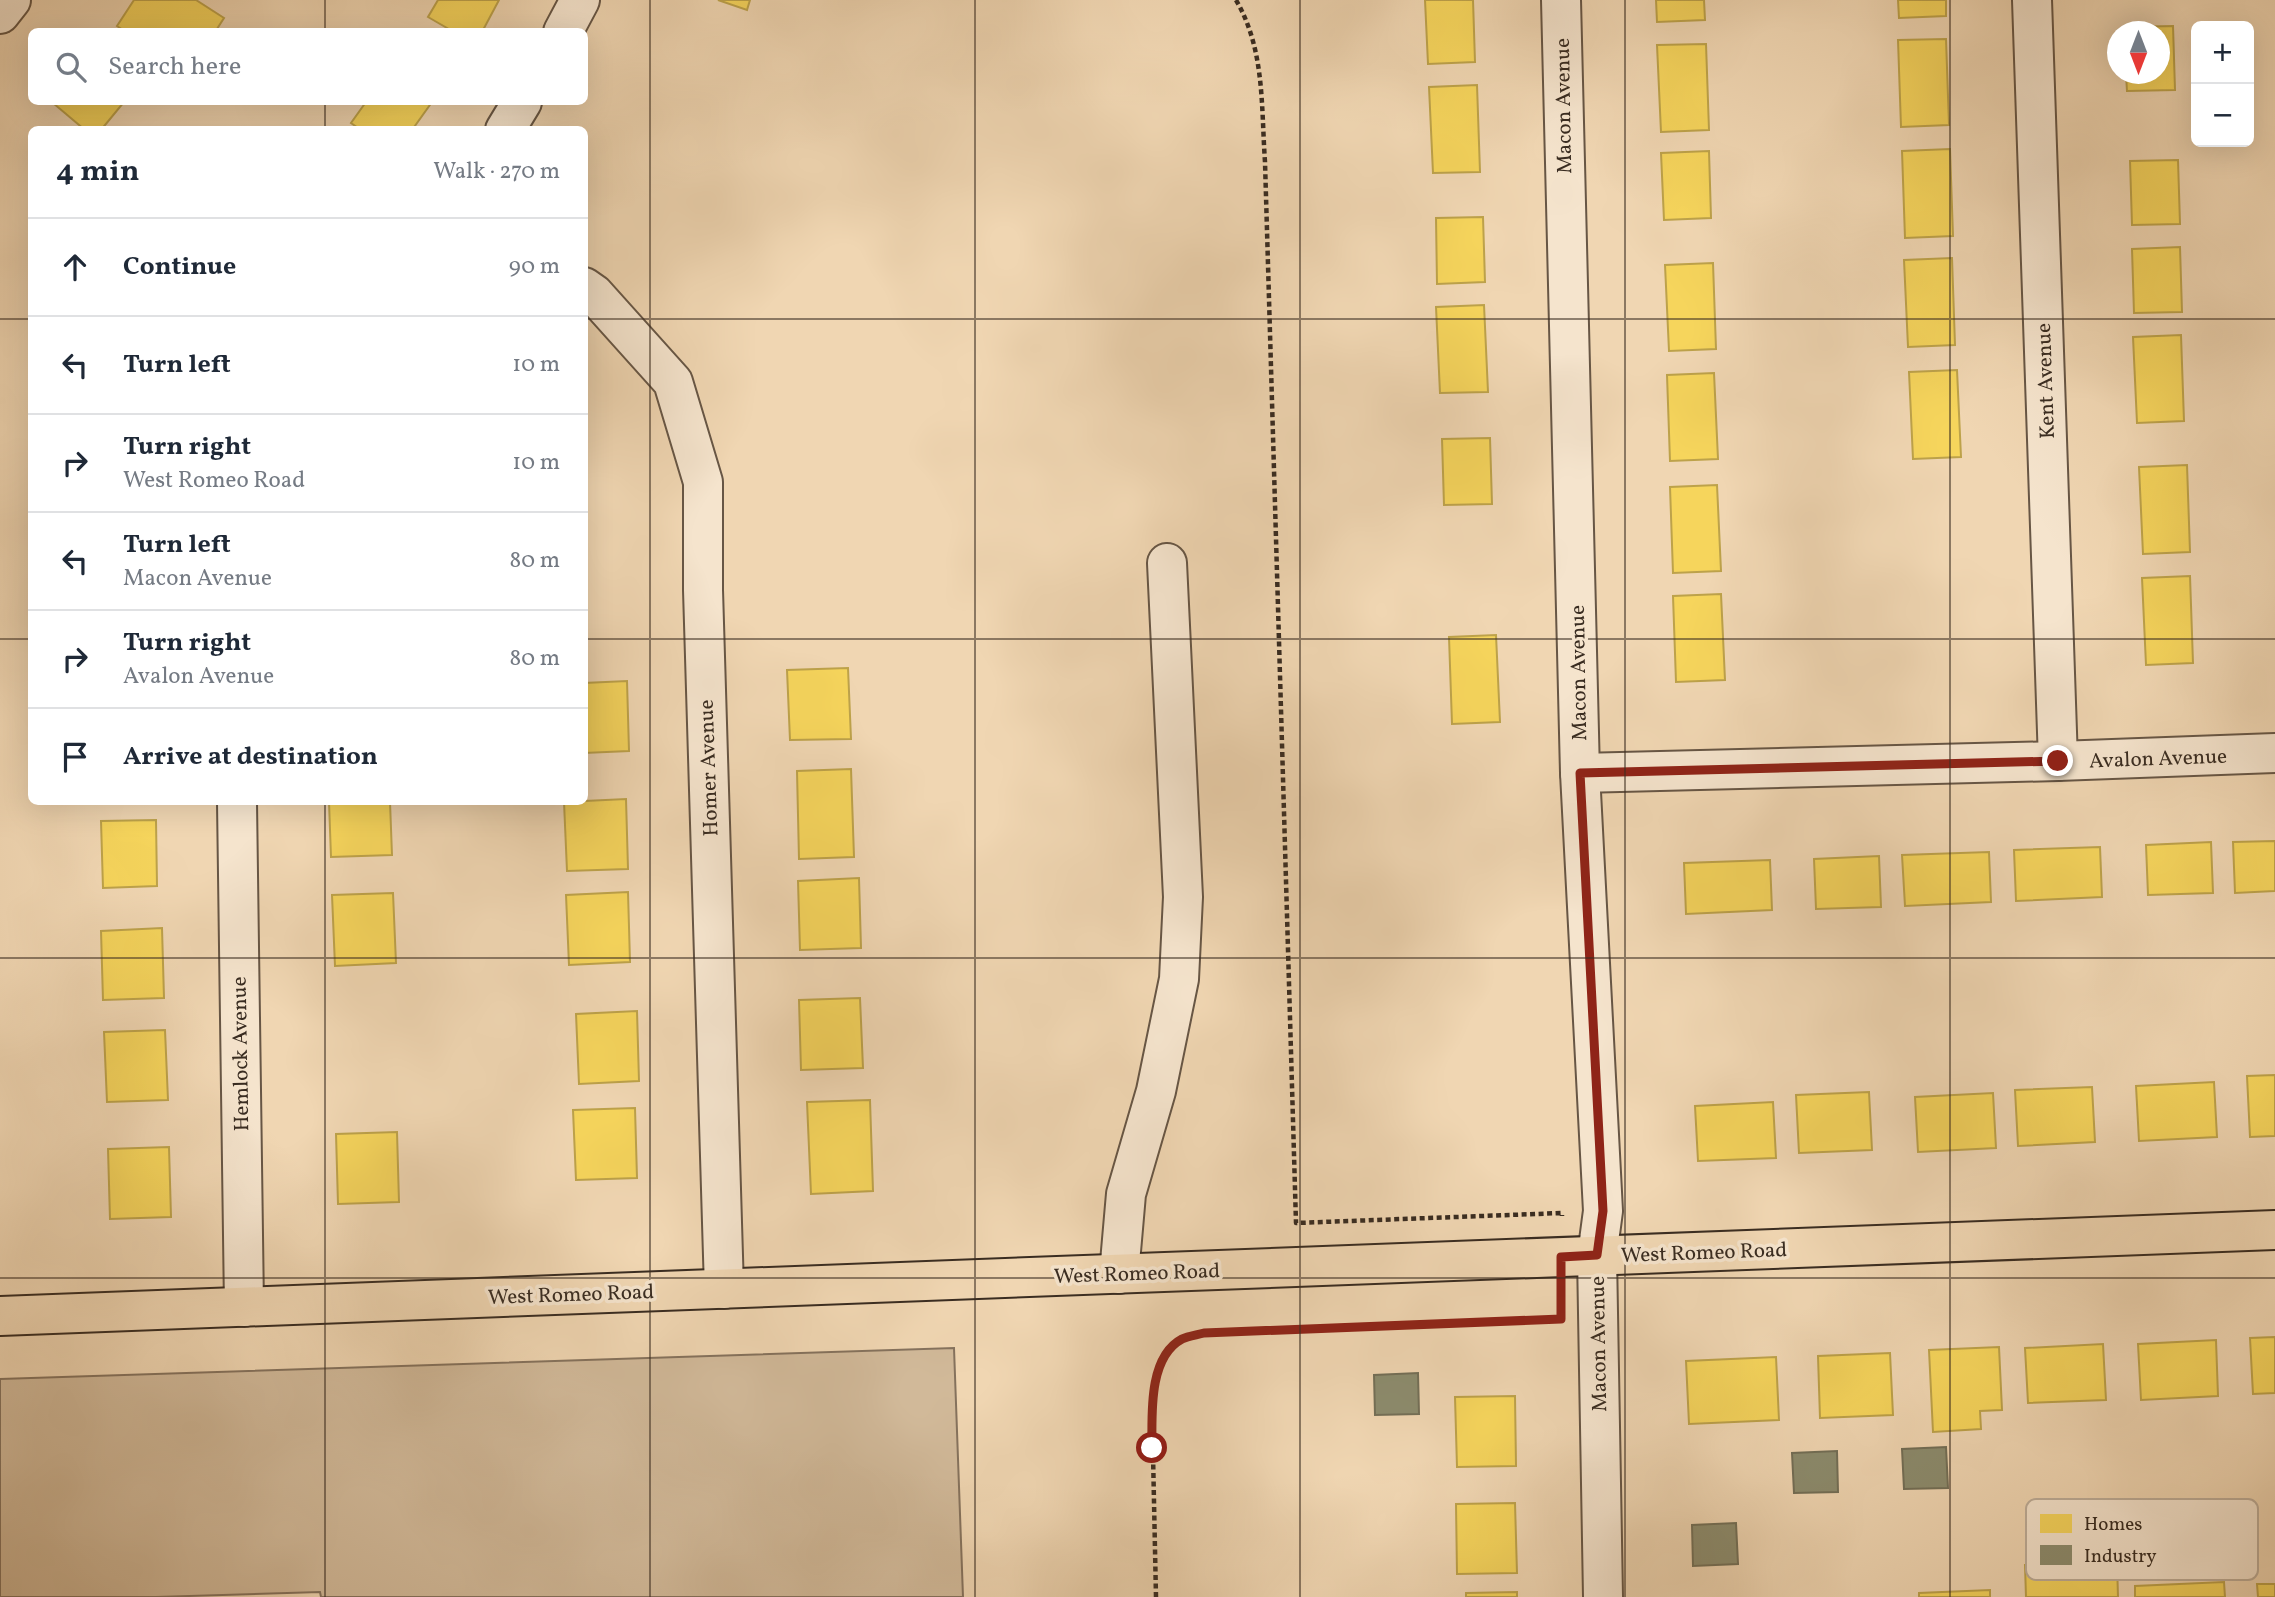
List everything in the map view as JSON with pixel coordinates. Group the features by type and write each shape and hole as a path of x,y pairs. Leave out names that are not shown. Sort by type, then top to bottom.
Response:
{"main road":[{"name":"West Romeo Road","path":"0,1316 2275,1230"}],"street":[{"path":"0,14 10,0"},
{"path":"566,28 580,0"},
{"name":"Macon Avenue","path":"1560,0 1580,773 1603,1211 1579,1256 1603,1597"},
{"name":"Kent Avenue","path":"2032,0 2058,761"},
{"path":"507,126 520,105"},
{"name":"Homer Avenue","path":"588,290 673,382 703,482 704,604 724,1289"},
{"path":"1119,1274 1126,1194 1156,1091 1179,979 1184,897 1167,563"},
{"name":"Avalon Avenue","path":"1580,773 2275,753"},
{"name":"Hemlock Avenue","path":"237,805 244,1307"}],"path":[{"path":"1156,1597 1152,1406 1161,1360 1181,1339 1204,1333 1561,1319 1579,1256 1562,1213 1296,1223 1265,162 1259,59 1252,33 1236,0"}],"shaded area":[{"path":"954,1348 963,1597 321,1597 320,1592 156,1597 0,1597 0,1379"}],"building: Homes":[{"path":"134,0 196,0 224,18 218,28 117,26"},
{"path":"438,0 499,0 484,28 447,28 428,17"},
{"path":"718,0 750,0 747,10"},
{"path":"1425,0 1473,0 1475,62 1428,64"},
{"path":"1656,0 1704,0 1705,20 1657,22"},
{"path":"1898,0 1946,0 1946,16 1899,18"},
{"path":"2170,26 2173,26 2175,90 2127,91 2127,84 2170,84"},
{"path":"1946,39 1949,125 1901,127 1898,40"},
{"path":"1706,44 1709,130 1661,132 1657,45"},
{"path":"1477,85 1480,172 1433,173 1429,87"},
{"path":"55,105 122,105 104,126 80,126"},
{"path":"364,105 430,105 415,126 355,126 351,123"},
{"path":"1950,149 1953,236 1905,238 1902,151"},
{"path":"1709,151 1711,218 1664,220 1661,153"},
{"path":"2178,160 2180,224 2132,225 2130,161"},
{"path":"1483,217 1485,282 1437,284 1436,218"},
{"path":"2180,247 2182,312 2134,313 2132,249"},
{"path":"1952,258 1955,345 1908,347 1904,260"},
{"path":"1713,263 1716,349 1669,351 1665,265"},
{"path":"1484,305 1488,392 1440,393 1436,307"},
{"path":"2181,335 2184,421 2137,423 2133,337"},
{"path":"1957,370 1961,457 1913,459 1909,372"},
{"path":"1714,373 1718,459 1670,461 1667,375"},
{"path":"1490,438 1492,504 1444,505 1442,439"},
{"path":"2187,465 2190,552 2143,554 2139,467"},
{"path":"1717,485 1721,571 1673,573 1670,487"},
{"path":"2190,576 2193,663 2146,665 2142,578"},
{"path":"1721,594 1725,680 1676,682 1673,596"},
{"path":"1496,635 1500,722 1452,724 1449,637"},
{"path":"848,668 851,739 790,740 787,670"},
{"path":"627,681 629,751 588,753 588,683"},
{"path":"851,769 854,857 799,859 797,771"},
{"path":"626,799 628,869 567,871 564,805 588,805 588,801"},
{"path":"329,805 390,805 392,855 331,857"},
{"path":"156,820 157,886 103,888 101,821"},
{"path":"2275,841 2275,891 2235,893 2233,842"},
{"path":"2211,842 2213,893 2148,895 2146,845"},
{"path":"2100,847 2102,897 2016,901 2014,850"},
{"path":"1989,852 1991,902 1905,906 1902,855"},
{"path":"1879,856 1881,907 1816,909 1814,859"},
{"path":"1770,860 1772,910 1686,914 1684,863"},
{"path":"859,878 861,948 800,950 798,881"},
{"path":"628,892 630,962 569,965 566,895"},
{"path":"393,893 396,963 335,966 332,895"},
{"path":"162,928 164,998 103,1000 101,931"},
{"path":"860,998 863,1068 801,1070 799,1000"},
{"path":"637,1011 639,1081 579,1084 576,1014"},
{"path":"165,1030 168,1100 107,1102 104,1032"},
{"path":"2275,1075 2275,1136 2250,1137 2247,1076"},
{"path":"2214,1082 2217,1137 2139,1141 2136,1086"},
{"path":"2092,1087 2095,1142 2018,1146 2015,1090"},
{"path":"1869,1092 1872,1150 1799,1153 1796,1095"},
{"path":"1993,1093 1996,1148 1918,1152 1915,1097"},
{"path":"870,1100 873,1191 811,1194 807,1102"},
{"path":"1773,1102 1776,1158 1698,1161 1695,1106"},
{"path":"635,1108 637,1178 576,1180 573,1110"},
{"path":"397,1132 399,1202 338,1204 336,1134"},
{"path":"169,1147 171,1217 110,1219 108,1149"},
{"path":"2275,1337 2275,1393 2253,1394 2250,1338"},
{"path":"2216,1340 2218,1396 2141,1400 2138,1344"},
{"path":"2103,1344 2106,1400 2028,1403 2025,1348"},
{"path":"1999,1347 2002,1410 1980,1411 1981,1429 1933,1432 1929,1350"},
{"path":"1890,1353 1893,1415 1820,1418 1818,1356"},
{"path":"1776,1357 1779,1420 1689,1424 1686,1361"},
{"path":"1515,1396 1516,1466 1457,1467 1455,1397"},
{"path":"1515,1503 1517,1573 1457,1574 1456,1504"},
{"path":"2025,1565 2026,1580 2118,1580 2118,1597 2026,1597"},
{"path":"2224,1582 2225,1597 2135,1597 2135,1586"},
{"path":"2257,1584 2275,1584 2275,1597 2258,1597"},
{"path":"1990,1590 1990,1597 1919,1597 1919,1593"},
{"path":"1517,1592 1517,1597 1466,1597 1466,1593"}],"building: Industry":[{"path":"1418,1373 1419,1414 1375,1415 1374,1375"},
{"path":"1946,1447 1948,1488 1904,1489 1902,1449"},
{"path":"1837,1451 1838,1492 1794,1493 1792,1453"},
{"path":"1736,1523 1738,1564 1693,1566 1692,1525"}],"route":[{"path":"1152,1448 1152,1406 1161,1360 1181,1339 1204,1333 1561,1319 1561,1257 1597,1255 1603,1211 1580,773 2058,761"}]}
